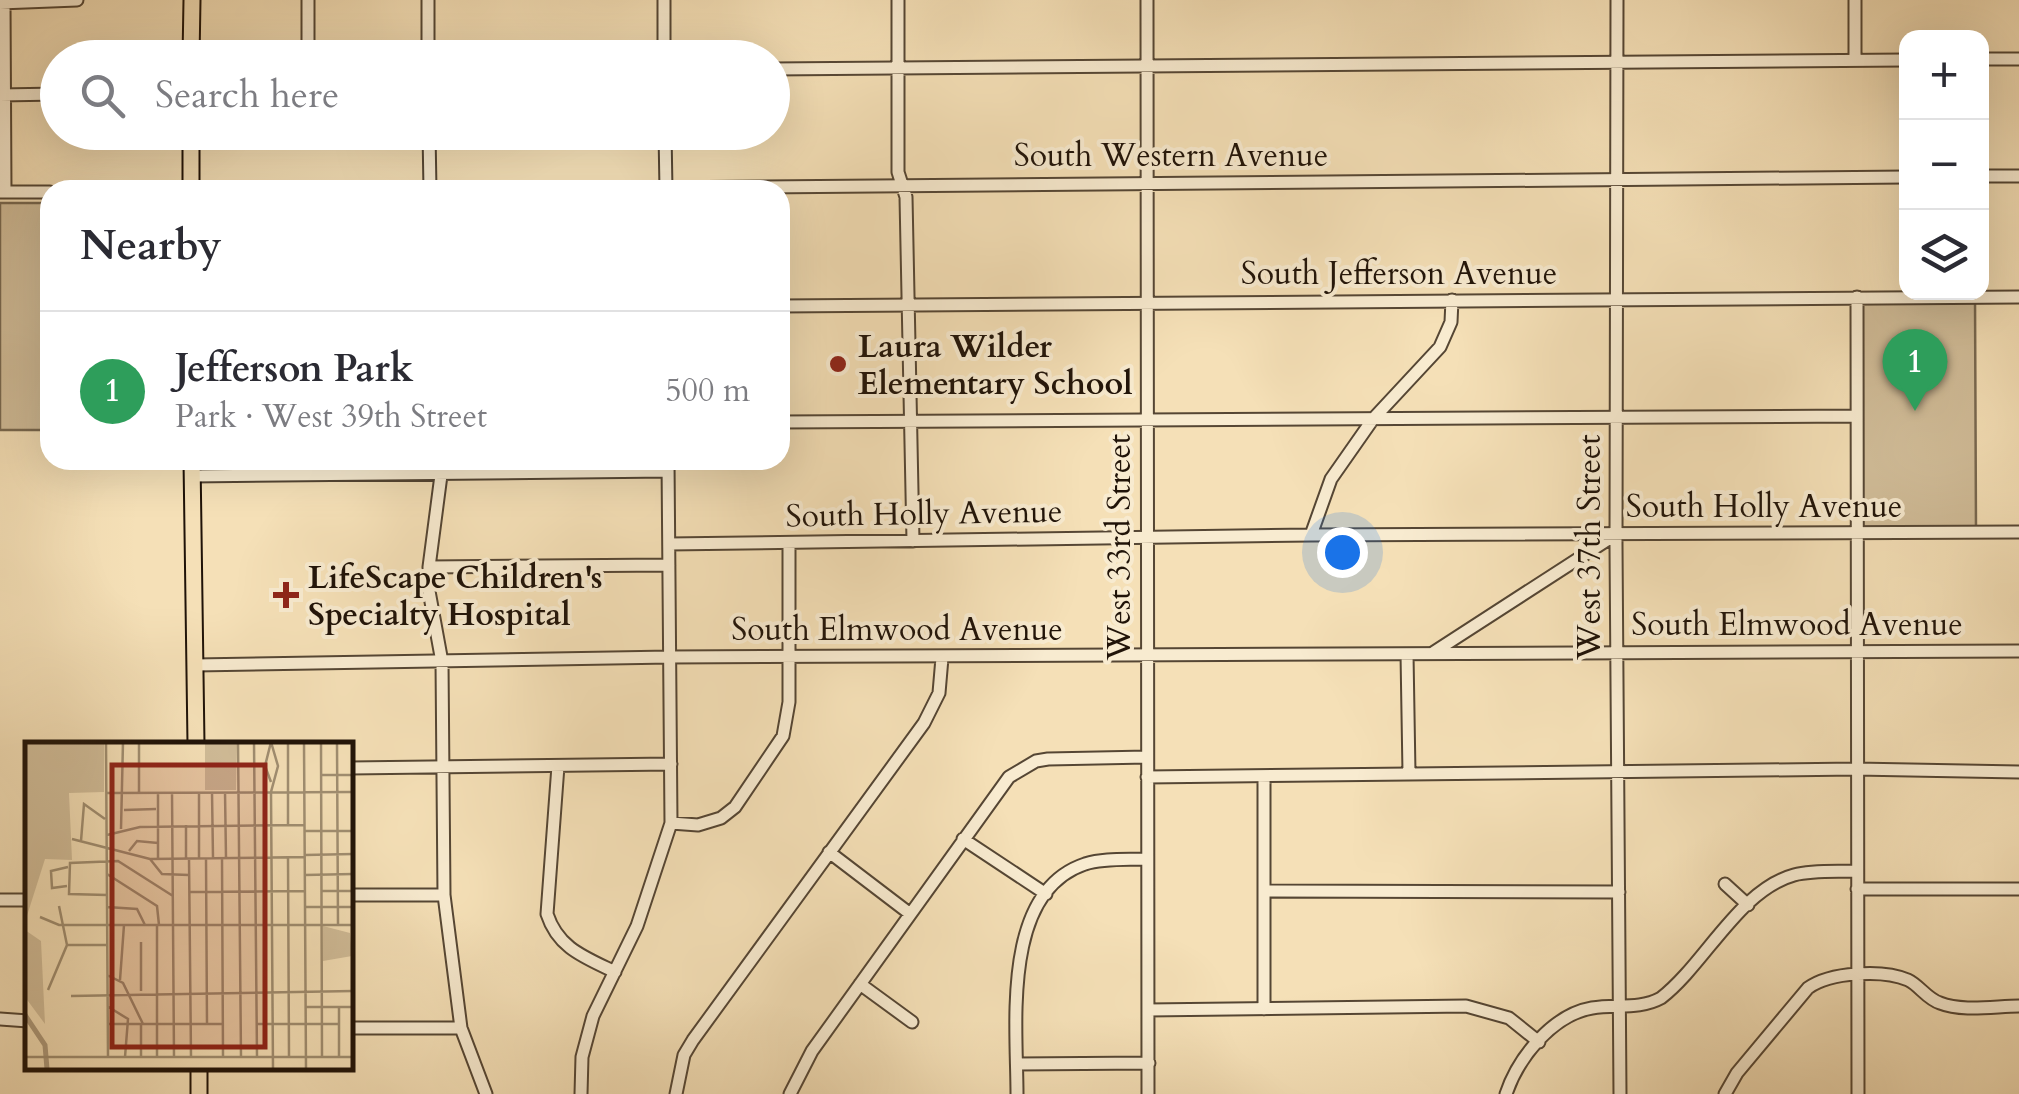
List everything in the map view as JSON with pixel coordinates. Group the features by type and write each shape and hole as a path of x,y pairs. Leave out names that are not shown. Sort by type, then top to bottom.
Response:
{"main road":[{"path":"192,0 192,40"},
{"path":"191,150 191,180"},
{"path":"192,470 196,742"}],"street":[{"path":"40,192 3,192 2,3 76,0"},
{"path":"308,0 308,40"},
{"path":"428,0 428,40"},
{"path":"664,0 664,40"},
{"path":"898,0 898,172 906,197 913,541"},
{"name":"West 33rd Street","path":"1147,0 1148,1094"},
{"name":"West 37th Street","path":"1617,0 1620,1094"},
{"path":"1854,0 1855,60"},
{"path":"1989,59 2019,59"},
{"path":"790,69 1899,60"},
{"path":"2,95 40,94"},
{"path":"430,150 432,180"},
{"path":"665,150 666,180"},
{"path":"1989,176 2019,176"},
{"name":"South Western Avenue","path":"790,187 1899,177"},
{"path":"1856,297 1858,1094"},
{"name":"South Jefferson Avenue","path":"790,306 2019,297"},
{"path":"1312,535 1331,479 1374,420 1440,347 1451,322 1452,300"},
{"path":"790,422 1856,416"},
{"path":"263,470 441,475 567,470"},
{"path":"442,470 428,567 442,662 444,895 461,1028 486,1094"},
{"path":"582,1094 582,1057 587,1036 636,926 672,823 668,470"},
{"name":"South Holly Avenue","path":"669,544 1312,535 2019,532"},
{"path":"1434,652 1616,534"},
{"path":"672,823 698,825 722,818 735,807 778,749 788,723 789,544"},
{"path":"428,567 669,565"},
{"name":"South Elmwood Avenue","path":"196,664 670,657 2019,651"},
{"path":"1407,654 1409,773"},
{"path":"676,1094 684,1055 693,1040 934,707 942,658"},
{"path":"790,1094 807,1060 909,912 1009,777 1036,761 1147,757"},
{"path":"352,768 671,764"},
{"path":"558,766 548,914 554,934 566,948 614,972"},
{"path":"1147,777 1856,769 2019,772"},
{"path":"1264,776 1264,1009"},
{"path":"963,838 1046,894"},
{"path":"829,852 909,912"},
{"path":"1016,1094 1017,970 1023,939 1046,894 1066,874 1088,863 1147,859"},
{"path":"1506,1094 1522,1060 1571,1014 1595,1008 1642,1006 1670,992 1748,905 1774,883 1796,875 1857,871"},
{"path":"1725,884 1748,905"},
{"path":"1858,889 2019,889"},
{"path":"1266,891 1619,892"},
{"path":"352,895 444,895"},
{"path":"1726,1094 1736,1073 1808,988 1824,978 1858,974 1896,976 1910,981 1940,1004 2019,1006"},
{"path":"860,984 912,1022"},
{"path":"1148,1010 1466,1006 1509,1018 1539,1042"},
{"path":"0,1019 25,1021"},
{"path":"352,1028 461,1028"},
{"path":"1016,1064 1149,1063"}],"shaded area":[{"path":"0,203 40,203 40,430 0,430"},
{"path":"1857,297 1975,300 1976,532 1855,532"}],"place":[{"name":"Laura Wilder Elementary School","path":"838,364"},
{"name":"Jefferson Park","path":"1915,411"},
{"name":"LifeScape Children's Specialty Hospital","path":"286,595"}]}
